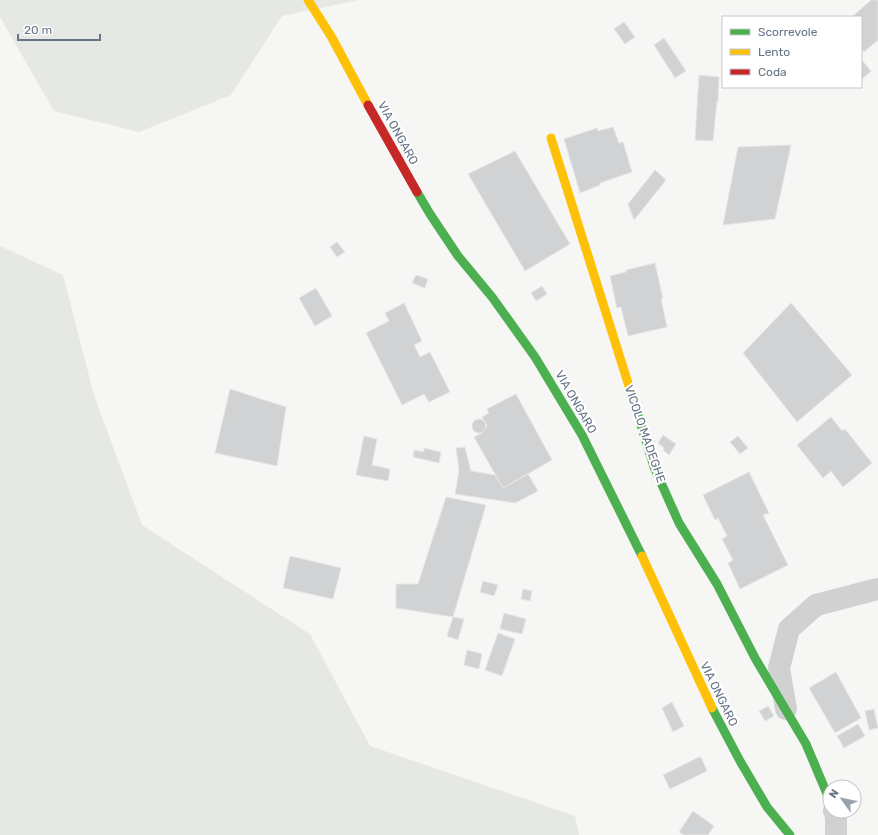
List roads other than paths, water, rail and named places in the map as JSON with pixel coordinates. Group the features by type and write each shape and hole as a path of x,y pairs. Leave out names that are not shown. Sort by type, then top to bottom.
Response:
{"main road":[{"name":"VIA ONGARO","path":"308,0 331,36 381,129 430,214 458,256 492,296 535,357 582,435 643,558 705,694 736,755 767,807 790,835"},
{"name":"VICOLO MADEGHE","path":"551,138 654,467 679,523 717,584 755,658 806,744 822,782"}],"street":[{"name":"VICOLO MADEGHE","path":"786,710 779,668 790,629 816,605 878,589"},
{"path":"836,819 836,835"}]}
